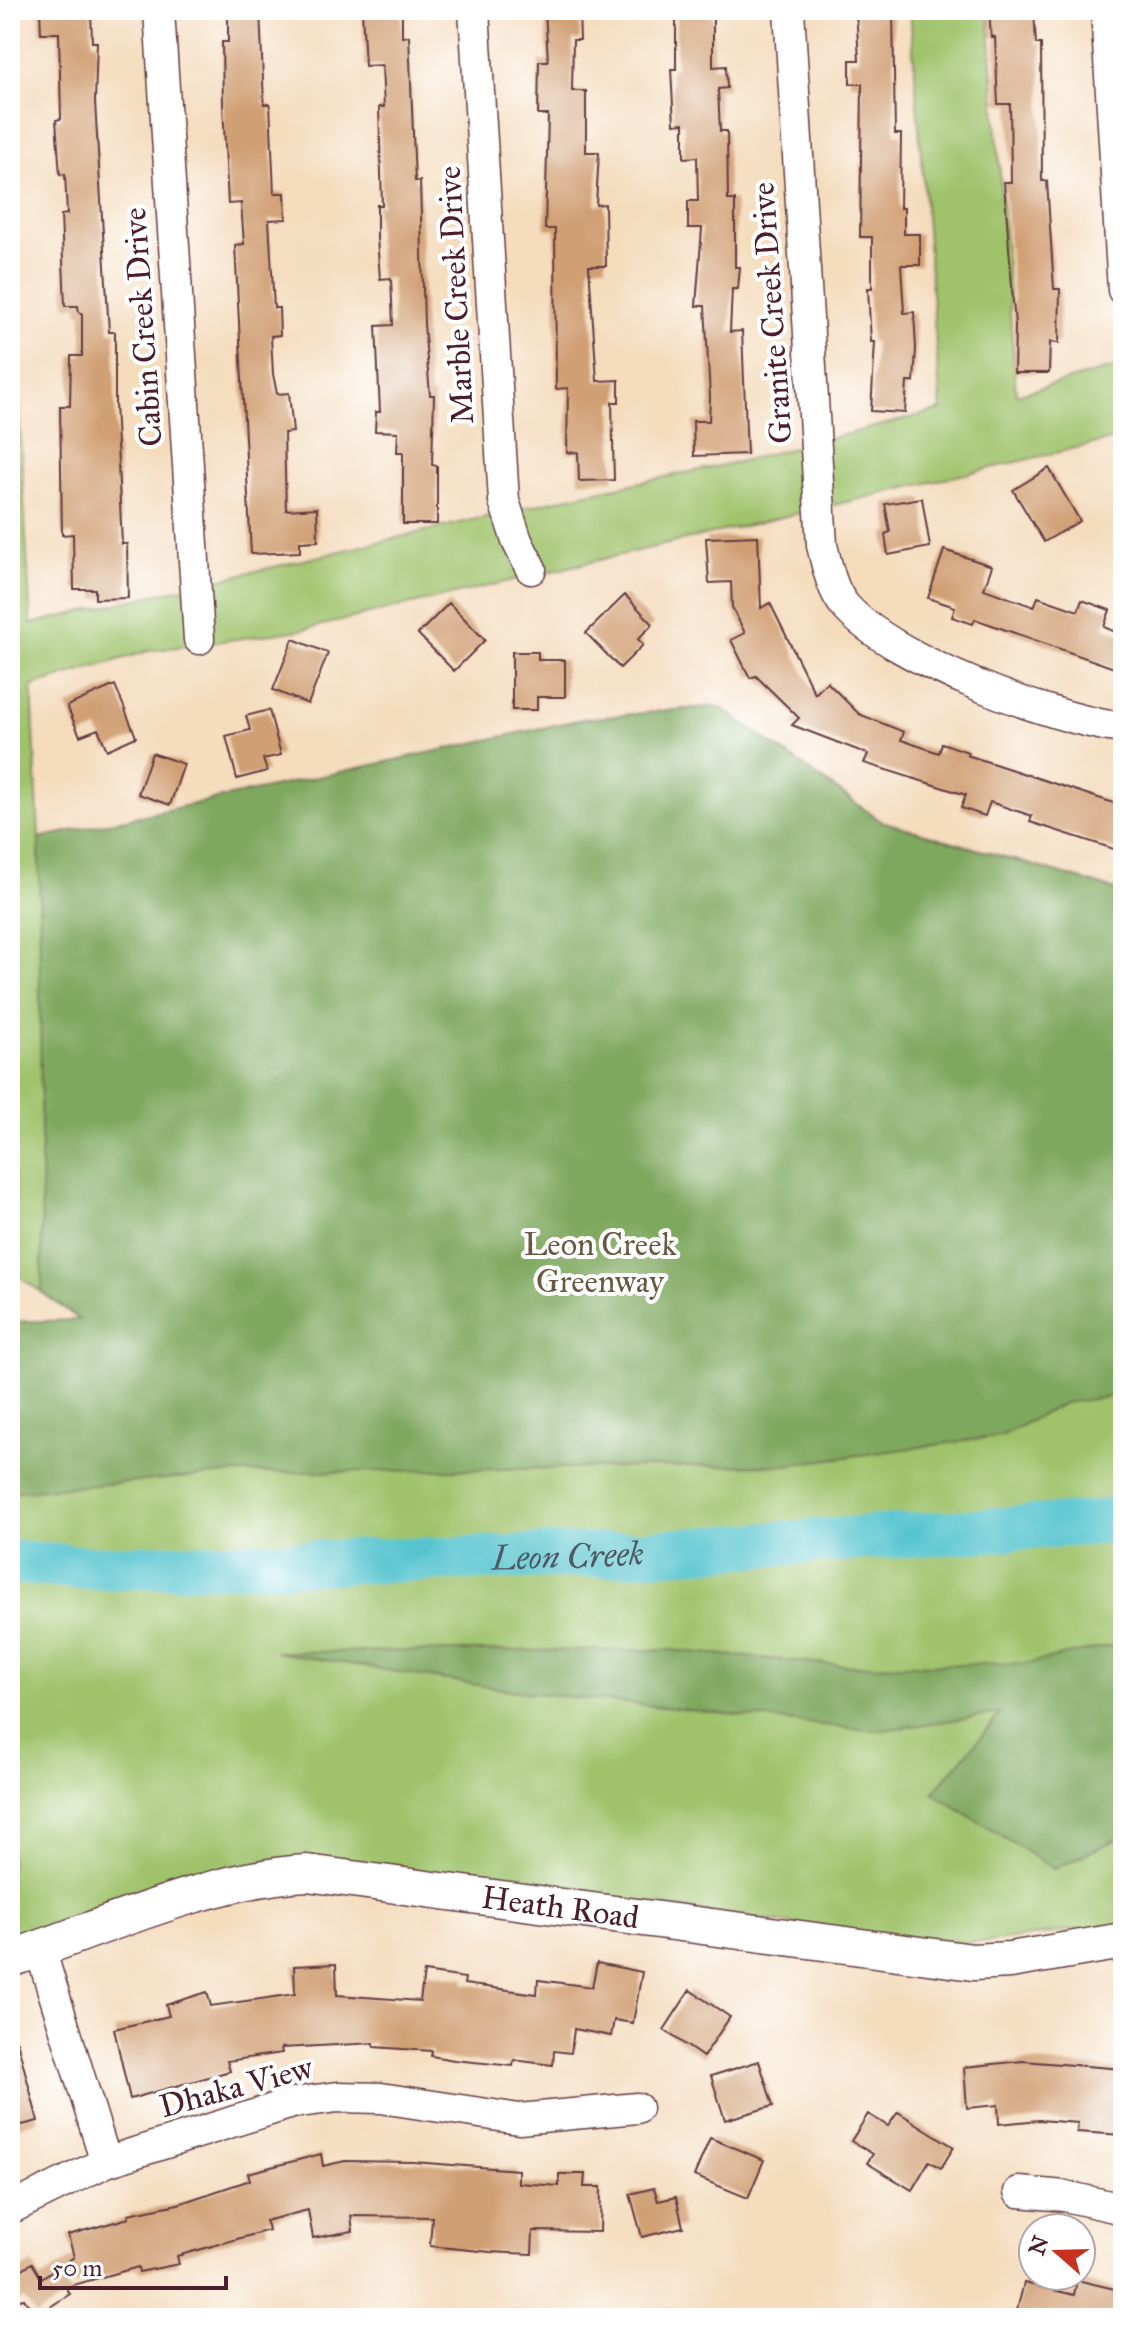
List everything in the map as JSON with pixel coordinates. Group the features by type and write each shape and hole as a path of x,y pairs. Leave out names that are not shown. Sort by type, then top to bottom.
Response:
{"street":[{"name":"Cabin Creek Drive","path":"159,10 199,639"},
{"name":"Marble Creek Drive","path":"474,10 504,501 517,541 531,569"},
{"name":"Granite Creek Drive","path":"789,10 822,545 832,581 846,607 895,648 965,680 1076,718 1123,728"},
{"path":"1106,10 1123,290"},
{"name":"Heath Road","path":"25,1954 232,1883 273,1875 307,1873 973,1962 1010,1960 1123,1941"},
{"path":"25,1954 106,2162"},
{"name":"Dhaka View","path":"10,2209 106,2162 292,2103 338,2097 381,2098 519,2119 637,2108"},
{"path":"1019,2192 1065,2196 1123,2209"}],"green space":[{"name":"Leon Creek Greenway","path":"910,10 988,10 1016,395 1123,365 1123,437 301,630 148,651 32,686 39,838 583,719 718,706 881,821 1123,892 1123,1779 1054,1869 1123,1836 1123,1924 989,1942 931,1942 335,1863 130,1899 10,1938 10,1322 80,1320 19,1276 10,1110 10,258 31,624 583,494 734,463 941,410"},
{"name":"Leon Creek Greenway","path":"718,706 881,821 1123,892 1123,1395 1064,1403 1001,1436 785,1465 238,1473 10,1492 10,1322 80,1320 42,1292 39,838 583,719"},
{"path":"1123,1643 1123,1836 1054,1869 933,1793 1001,1713 878,1731 509,1690 275,1652 669,1650 852,1666 1030,1663"}],"building":[{"path":"40,10 91,10 92,42 97,42 95,102 109,332 115,332 115,404 122,544 127,544 128,598 95,599 95,589 74,589 73,534 62,535 60,406 70,406 71,356 82,356 82,313 79,313 78,306 65,306 61,215 67,214 65,174 60,175 56,120 61,119 59,33 41,33"},
{"path":"228,10 260,10 264,104 270,104 274,193 285,193 286,219 269,220 274,308 279,308 280,335 271,336 277,394 289,393 293,432 284,433 286,510 317,508 318,541 300,542 300,552 251,554 235,245 244,244 241,203 228,204 223,106 222,42 228,42"},
{"path":"362,10 402,10 402,37 409,36 415,181 420,181 424,324 430,395 434,395 432,465 437,466 437,524 403,524 403,452 397,452 398,432 375,431 376,412 380,412 376,326 393,325 391,278 380,279 377,238 377,205 382,205 379,107 384,107 382,65 365,66"},
{"path":"545,10 579,10 580,40 573,40 572,91 586,91 586,152 599,152 596,205 605,204 606,266 589,266 597,381 619,380 619,402 612,402 614,480 579,481 578,452 567,453 568,388 556,389 555,229 545,229 548,115 538,115 539,61 548,61"},
{"path":"676,10 713,10 713,67 726,66 727,88 718,89 720,131 727,131 728,200 735,200 735,267 740,267 738,289 732,289 730,332 742,331 747,454 694,456 693,421 709,421 710,397 705,306 696,306 702,228 688,228 688,201 698,201 697,157 684,158 684,123 674,124 671,69 676,69"},
{"path":"856,10 893,10 895,134 901,134 900,208 904,208 904,234 920,234 920,265 901,265 904,313 914,312 916,348 914,382 907,382 905,413 871,411 875,342 871,342 868,288 872,288 872,237 860,237 862,84 850,84 850,60 859,60"},
{"path":"989,10 1034,10 1036,44 1041,44 1042,181 1047,181 1054,289 1060,289 1059,343 1050,342 1049,373 1014,373 1015,326 1004,182 1011,182 1010,104 998,104 995,37 991,37"},
{"path":"1049,468 1080,521 1044,542 1013,490"},
{"path":"922,498 930,547 888,555 885,534 890,532 885,504"},
{"path":"758,536 761,608 770,603 815,694 827,682 859,714 904,732 901,740 939,753 942,743 968,752 967,755 1123,806 1123,852 1030,822 1032,816 990,802 985,816 961,808 966,795 864,763 868,754 792,725 799,718 756,676 750,678 731,640 745,633 732,607 731,582 709,583 706,538"},
{"path":"944,550 992,566 984,589 1034,607 1038,597 1078,611 1082,600 1110,610 1104,627 1123,635 1114,668 975,619 973,624 952,617 955,607 928,598"},
{"path":"625,595 653,624 638,639 643,645 620,668 586,633"},
{"path":"449,603 485,640 454,671 418,634"},
{"path":"293,639 328,653 308,704 273,690"},
{"path":"512,652 538,652 538,660 565,660 565,697 537,697 537,710 512,710"},
{"path":"115,685 136,737 107,750 98,729 80,736 67,706"},
{"path":"269,710 281,755 263,759 267,771 237,779 226,736 250,730 246,716"},
{"path":"152,753 184,764 170,805 138,794"},
{"path":"597,1963 642,1972 633,2023 614,2020 611,2036 574,2029 571,2053 554,2051 553,2065 514,2060 513,2066 454,2060 431,2056 432,2051 374,2047 374,2043 281,2048 282,2053 227,2061 230,2071 130,2099 114,2029 169,2016 166,2005 207,1992 211,2006 295,1994 294,1966 336,1964 337,1995 420,2001 424,1972 465,1978 464,1984 537,1994 538,1980 592,1987"},
{"path":"690,1990 730,2017 703,2057 664,2030"},
{"path":"17,2041 38,2121 10,2128 10,2042"},
{"path":"759,2061 773,2106 725,2120 711,2076"},
{"path":"1023,2061 1123,2069 1123,2135 1077,2132 1078,2123 1039,2120 999,2124 998,2105 967,2108 964,2067"},
{"path":"898,2112 954,2147 941,2168 929,2161 912,2190 867,2163 873,2154 851,2141 868,2114 888,2126"},
{"path":"710,2138 764,2160 748,2198 694,2176"},
{"path":"321,2154 323,2166 345,2161 413,2162 518,2170 518,2183 559,2186 559,2174 585,2174 584,2187 601,2187 600,2232 533,2231 532,2254 490,2252 430,2246 432,2217 351,2216 353,2231 313,2238 308,2210 265,2221 269,2230 177,2256 179,2264 139,2272 138,2267 66,2287 70,2294 36,2316 24,2299 11,2302 10,2297 19,2291 10,2277 32,2263 41,2278 74,2257 68,2235 129,2218 128,2214 178,2204 250,2180 248,2173"},
{"path":"654,2188 658,2201 676,2197 683,2227 642,2237 630,2194"},
{"path":"1097,2285 1123,2291 1123,2318 1015,2318 1022,2292 1074,2295 1075,2292 1097,2292"}],"waterway":[{"name":"Leon Creek","path":"10,1562 93,1568 604,1555 1096,1523 1123,1518"}]}
